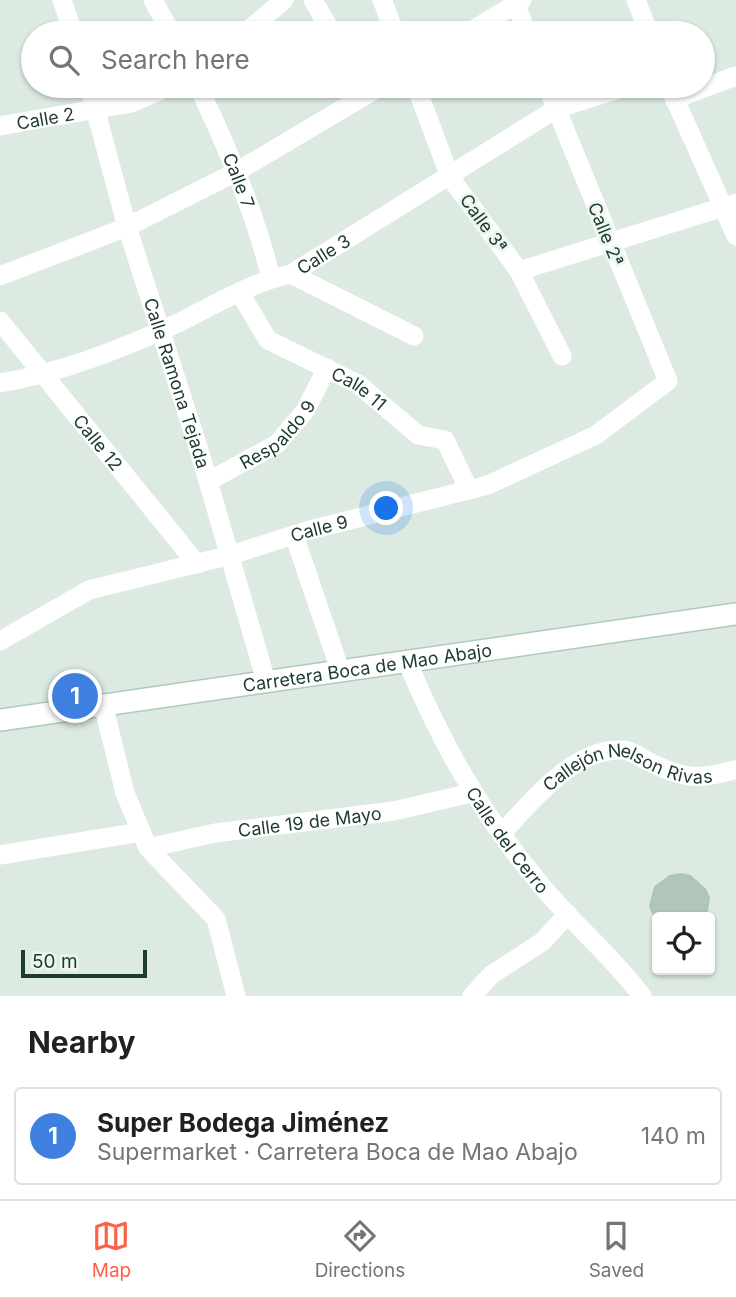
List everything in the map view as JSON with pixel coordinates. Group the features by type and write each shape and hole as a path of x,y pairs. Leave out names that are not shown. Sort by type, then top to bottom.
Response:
{"street":[{"path":"62,0 69,21"},
{"path":"153,0 164,21"},
{"path":"259,21 284,0"},
{"path":"313,0 325,21"},
{"path":"382,0 391,21"},
{"path":"636,0 644,21"},
{"path":"487,21 517,2 523,21"},
{"path":"715,81 736,76"},
{"name":"Calle Ramona Tejada","path":"93,98 127,227 209,481 266,681"},
{"name":"Calle 2","path":"0,126 96,107 131,103 143,98"},
{"name":"Calle 7","path":"204,98 238,171 258,226 271,278"},
{"path":"0,276 127,227 238,171 354,98"},
{"name":"Calle 3ª","path":"420,98 450,177 519,271 562,356"},
{"name":"Calle 2ª","path":"552,98 668,381"},
{"name":"Calle 3","path":"0,383 45,376 162,330 271,278 292,274 556,109 590,98"},
{"path":"674,98 729,205 736,236"},
{"path":"519,271 610,245 729,205"},
{"path":"292,274 414,336"},
{"name":"Calle 11","path":"240,293 268,340 358,384 418,435 445,440 469,490"},
{"name":"Calle 12","path":"0,321 197,564"},
{"name":"Respaldo 9","path":"209,481 277,444 305,411 327,368"},
{"name":"Calle 9","path":"0,641 89,590 197,564 294,535 488,485 596,435 668,381"},
{"path":"294,535 340,670"},
{"name":"Carretera Boca de Mao Abajo","path":"0,720 736,614"},
{"name":"Calle del Cerro","path":"407,661 433,723 471,793 542,887 622,970 642,996"},
{"path":"103,704 125,793 145,840 216,919 236,996"},
{"name":"Callejón Nelson Rivas","path":"501,834 553,779 585,758 623,750 677,776 707,778 734,770"},
{"name":"Calle 19 de Mayo","path":"0,855 394,811 471,793"},
{"path":"472,996 491,975 536,947 568,914"}],"building":[{"path":"670,876 690,876 705,889 709,898 707,912 652,912 650,906 655,887"}],"place":[{"name":"Super Bodega Jiménez","path":"75,696"}]}
